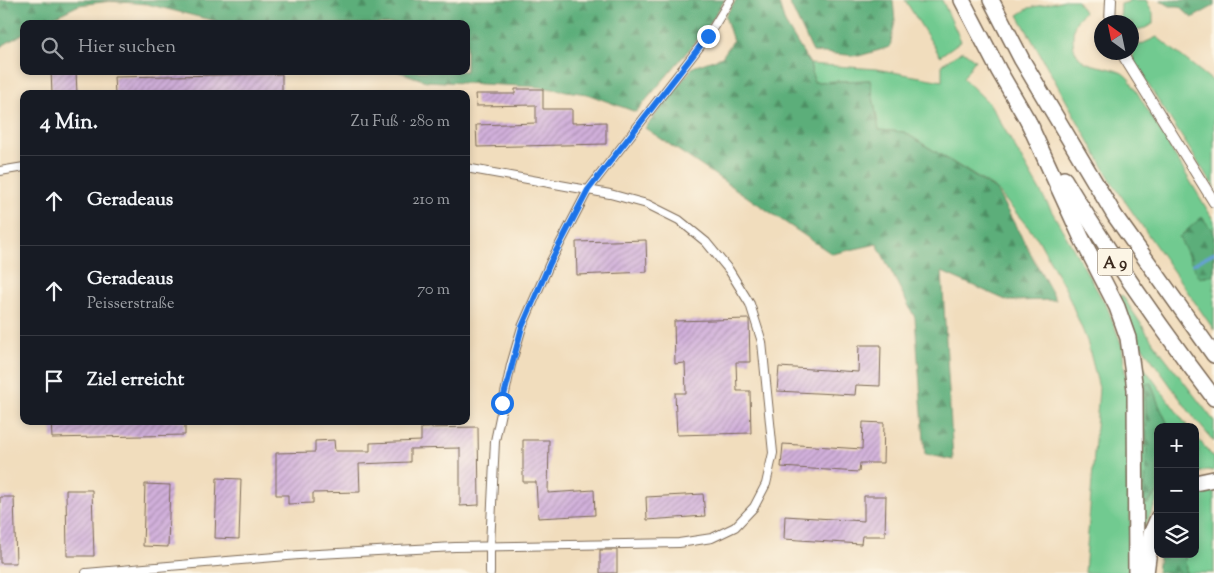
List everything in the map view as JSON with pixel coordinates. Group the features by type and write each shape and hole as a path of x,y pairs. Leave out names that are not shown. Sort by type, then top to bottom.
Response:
{"highway":[{"name":"A 9","path":"962,0 999,71 1108,252 1168,338 1214,398"},
{"name":"A 9","path":"991,0 1022,60 1110,208 1214,356"},
{"path":"1027,119 1082,239 1117,308 1128,338 1135,389 1136,573"},
{"path":"1184,315 1214,346"},
{"path":"1199,482 1214,479"},
{"path":"1146,573 1151,534 1154,527"}],"street":[{"path":"490,573 496,440 511,365 522,327 550,263 588,190 708,36 730,0"},
{"path":"1110,15 1111,0"},
{"path":"1125,60 1214,202"},
{"path":"0,171 20,168"},
{"path":"86,573 299,555 490,546 679,543 712,538 735,527 754,508 766,484 773,453 762,342 750,304 729,270 706,242 679,220 647,204 610,194 470,169"}],"green space":[{"path":"0,0 725,0 704,32 636,112 587,94 539,87 426,81 409,75 470,75 470,20 211,20 147,4 110,1 79,5 48,20 20,20 20,35 0,47"},
{"path":"736,0 778,0 785,23 810,64 814,82 870,80 879,130 904,132 996,190 1056,300 1008,301 942,272 953,460 925,454 915,318 877,244 832,254 645,128 693,67 722,57 733,41 725,16"},
{"path":"788,0 893,0 895,21 890,47 859,56 813,52"},
{"path":"905,0 942,0 961,41 940,56"},
{"path":"1065,0 1077,0 1084,12 1077,20 1074,29 1074,47 1077,55 1089,63 1120,72 1129,79 1214,221 1214,330 1113,184 1018,15 1029,8"},
{"path":"1129,0 1146,0 1153,13 1153,24 1139,29 1139,15 1120,15 1121,4"},
{"path":"1160,0 1214,0 1214,6 1192,18 1179,6 1170,6"},
{"path":"1157,37 1214,82 1214,187 1133,61 1139,60 1139,45"},
{"path":"963,51 975,60 963,78 990,104 1108,309 1122,346 1131,420 1130,566 1127,573 1085,573 1099,388 1087,341 1066,290 1038,239 996,189 904,132 879,130 870,80 814,82 810,64 876,69 942,81 942,64"},
{"path":"1202,217 1214,233 1214,275 1199,278 1179,237"},
{"path":"1122,295 1153,342 1214,421 1214,442 1191,414 1131,331 1119,298"},
{"path":"1140,362 1185,423 1167,423 1151,383 1145,395 1147,505 1154,497 1154,507 1144,527 1141,527 1138,365"},
{"path":"1151,383 1167,423 1154,423 1154,496 1146,505 1144,502 1147,446 1145,384"},
{"path":"1199,440 1214,458 1214,471 1207,470 1199,473"},
{"path":"1214,485 1214,573 1186,573 1185,558 1199,558 1199,489"},
{"path":"1159,558 1185,558 1186,573 1157,573"}],"building":[{"path":"51,75 76,75 77,90 52,90"},
{"path":"282,75 282,90 115,90 114,77"},
{"path":"515,89 543,89 543,109 572,109 572,123 606,122 606,144 477,147 476,125 536,123 536,105 476,106 475,94 515,94"},
{"path":"646,240 647,272 577,275 576,242"},
{"path":"749,319 750,362 736,362 737,391 750,391 751,433 677,435 675,393 686,393 685,363 675,364 674,321"},
{"path":"859,345 881,345 880,386 856,385 855,395 777,391 779,367 858,372"},
{"path":"863,422 884,423 883,463 860,463 859,472 781,467 783,444 862,449"},
{"path":"51,425 185,425 185,435 52,438"},
{"path":"478,427 479,505 460,506 460,448 410,449 410,462 359,464 360,492 313,493 313,503 288,504 288,495 276,495 276,453 315,452 315,441 334,440 335,451 370,451 370,443 421,441 421,428"},
{"path":"523,440 549,440 548,493 594,490 595,515 538,518 536,482 523,482"},
{"path":"217,478 241,479 239,539 215,538"},
{"path":"145,484 170,485 168,547 143,546"},
{"path":"66,490 92,490 94,556 67,556"},
{"path":"703,494 705,516 647,520 646,497"},
{"path":"864,496 886,496 885,536 862,536 861,544 784,539 785,516 864,521"},
{"path":"0,497 14,497 16,563 0,563"},
{"path":"600,550 617,550 617,573 600,573"}],"waterway":[{"path":"1193,264 1214,253"}],"route":[{"path":"502,403 522,327 550,263 588,190 708,36"}]}
